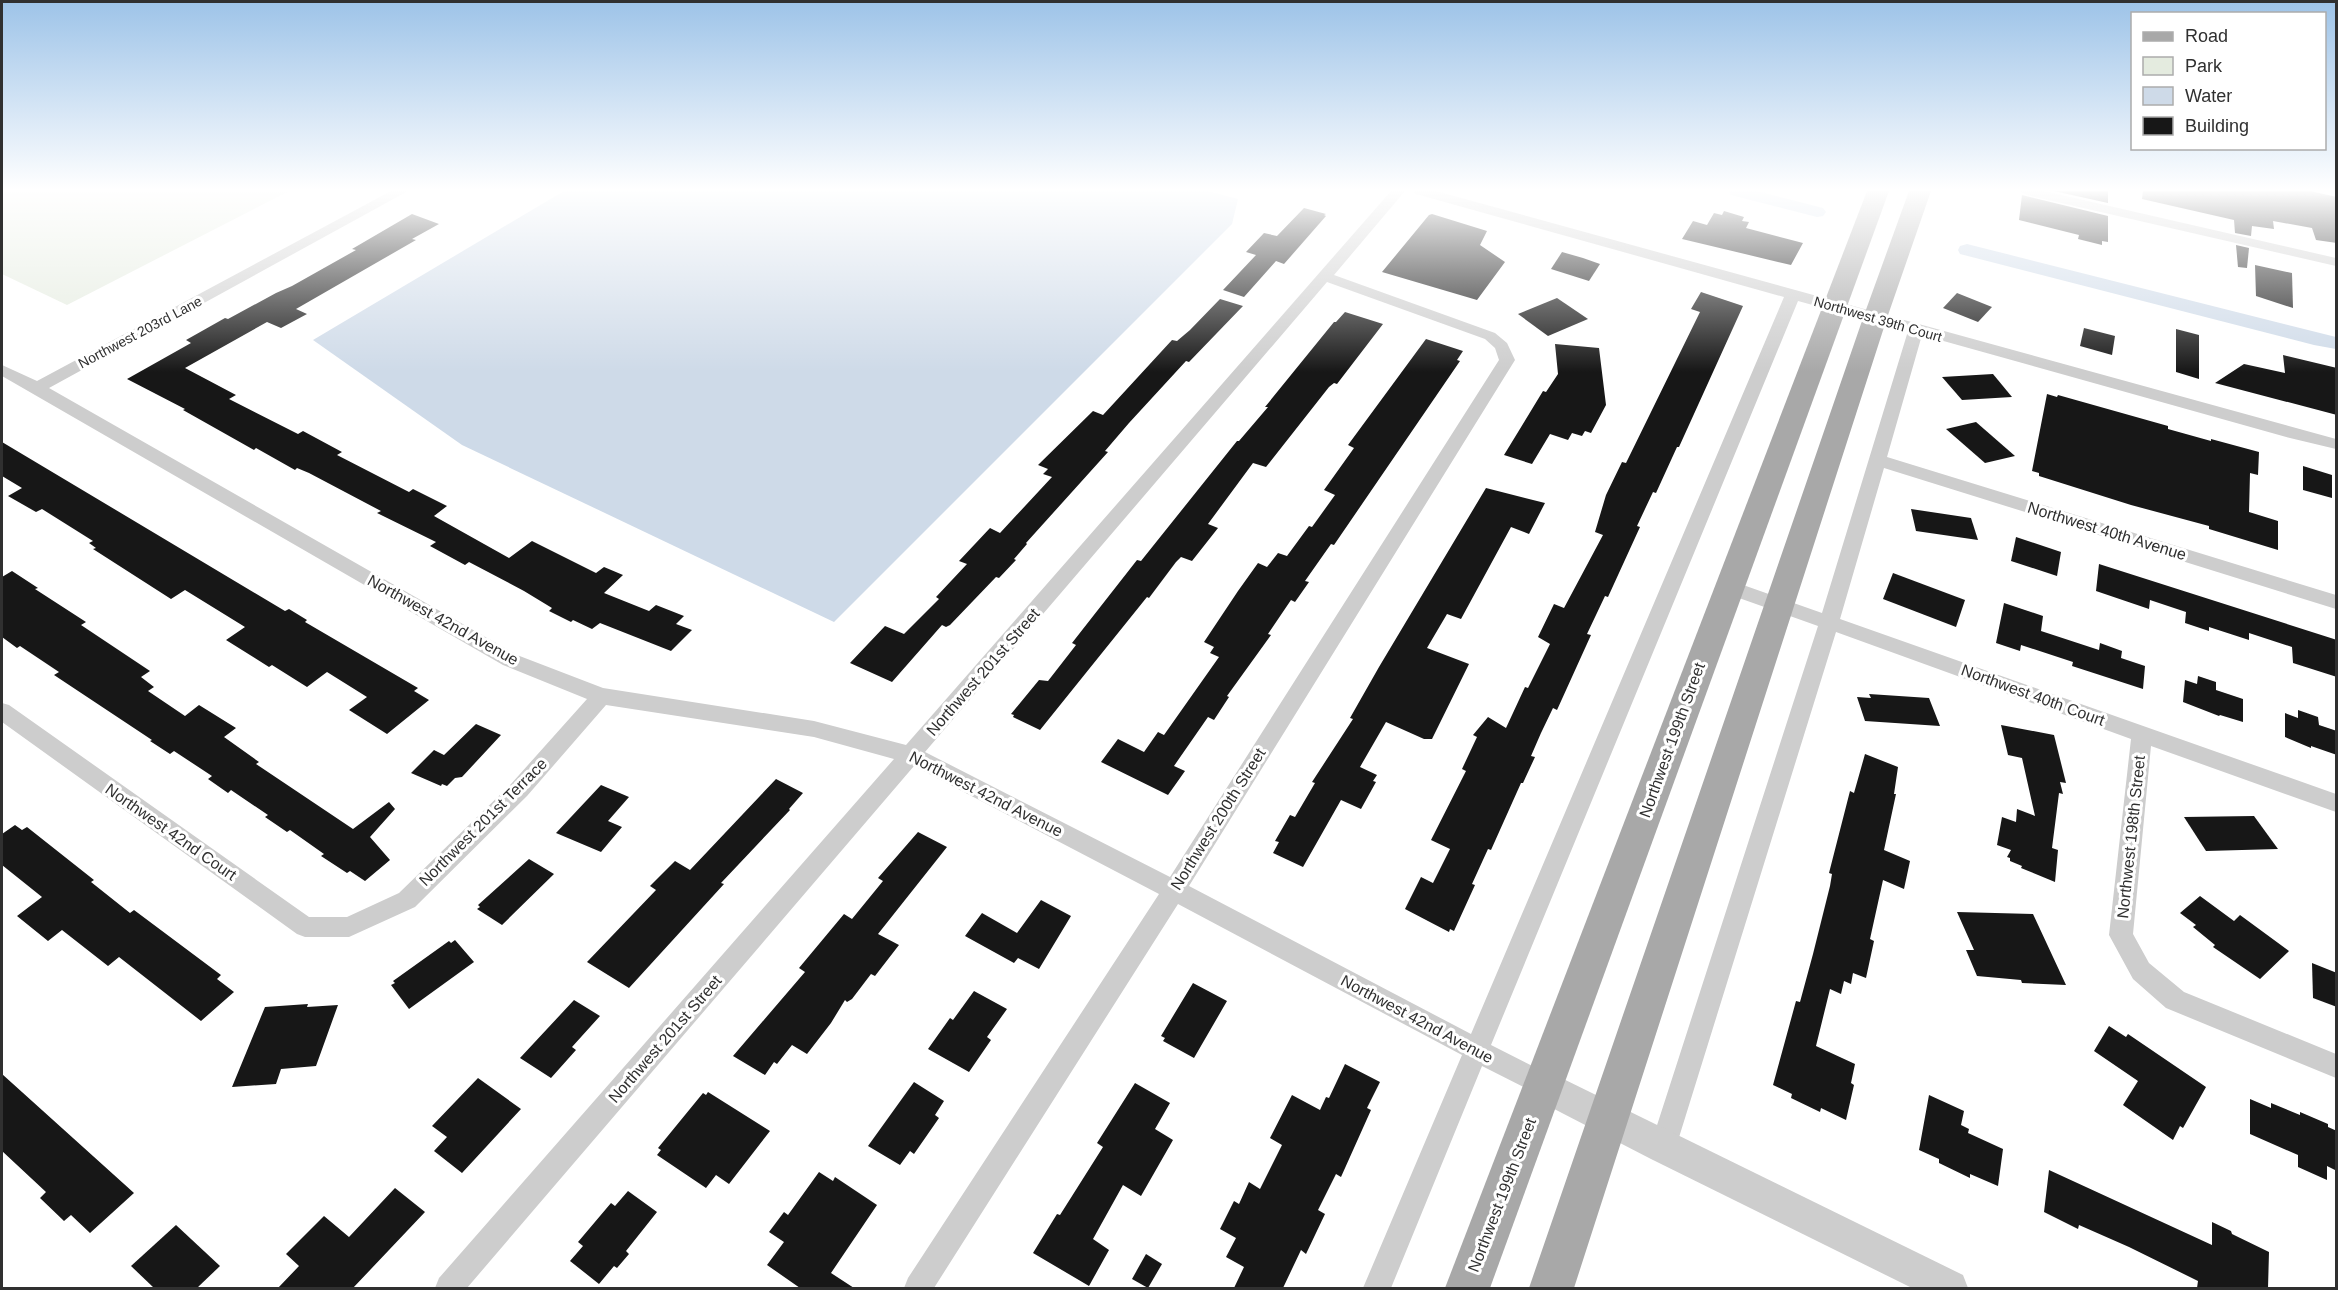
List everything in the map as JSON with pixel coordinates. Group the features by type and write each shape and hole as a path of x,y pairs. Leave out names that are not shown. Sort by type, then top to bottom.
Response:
{"main road":[{"name":"Northwest 199th Street","path":"1467,1288 1855,251"},
{"path":"1551,1288 1899,251"}],"street":[{"name":"Northwest 203rd Lane","path":"38,388 290,251"},
{"name":"Northwest 201st Street","path":"449,1288 1345,251"},
{"name":"Northwest 39th Court","path":"1638,251 1917,330 2337,444"},
{"path":"2290,251 2337,262"},
{"name":"Northwest 200th Street","path":"918,1288 1174,890 1507,360 1502,346 1490,336 1323,276"},
{"path":"1377,1288 1793,294"},
{"path":"1663,1147 1829,623 1917,330"},
{"name":"Northwest 42nd Avenue","path":"2,370 38,388 510,660 601,696 814,729 911,755 1174,890 1608,1119 1950,1288"},
{"name":"Northwest 40th Avenue","path":"1877,460 2337,602"},
{"name":"Northwest 40th Court","path":"1729,587 2337,803"},
{"name":"Northwest 201st Terrace","path":"349,927 407,900 519,790 601,696"},
{"name":"Northwest 42nd Court","path":"2,711 305,927 349,927"},
{"name":"Northwest 198th Street","path":"2142,734 2121,935 2140,971 2175,1000 2337,1066"}],"green space":[{"path":"2,251 172,251 67,305 2,274"}],"water":[{"path":"463,251 1205,251 834,622 462,445 313,340"}],"building":[{"path":"354,251 397,251 296,309 307,314 281,328 267,322 185,368 236,395 229,399 298,434 303,431 342,452 337,455 409,492 413,489 447,506 434,516 509,558 532,541 596,573 604,567 623,575 604,593 649,611 656,605 684,616 676,624 692,630 671,651 600,623 592,629 573,620 571,622 549,611 552,608 524,591 469,562 465,565 430,546 436,542 377,513 381,511 309,473 297,468 295,470 256,448 254,450 183,410 185,409 127,379 191,343 186,340 225,318 228,319"},
{"path":"1295,251 1284,264 1276,261 1244,297 1223,290 1256,255 1246,252"},
{"path":"1399,251 1489,251 1505,262 1477,300 1382,272"},
{"path":"1733,251 1799,251 1791,265"},
{"path":"2237,251 2249,251 2247,268 2238,267"},
{"path":"1562,252 1600,264 1589,281 1551,269"},
{"path":"2255,265 2292,273 2293,308 2256,296"},
{"path":"1701,292 1743,306 1679,447 1656,493 1653,492 1637,526 1640,527 1608,597 1605,596 1587,634 1591,635 1557,710 1553,708 1541,733 1531,756 1535,757 1491,850 1488,849 1454,931 1450,929 1449,932 1405,909 1421,877 1433,883 1450,849 1431,840 1466,771 1462,769 1477,737 1473,735 1488,717 1506,728 1525,687 1528,688 1550,644 1538,637 1554,604 1564,608 1603,535 1595,532 1606,495 1622,462 1626,463 1700,312 1691,309"},
{"path":"1957,293 1992,307 1978,322 1943,308"},
{"path":"1557,298 1588,319 1548,336 1518,314"},
{"path":"1220,299 1243,306 1189,362 1186,361 1129,423 1105,451 1108,452 1026,543 1014,559 1016,560 999,578 996,577 950,625 946,627 942,625 892,682 850,663 885,626 904,634 939,599 936,597 967,564 959,561 990,528 1000,533 1052,477 1043,474 1048,469 1038,465 1093,411 1103,415 1172,340 1177,341 1190,330"},
{"path":"1345,312 1383,324 1337,384 1334,383 1329,387 1266,467 1253,463 1208,524 1218,528 1192,561 1181,557 1176,562 1040,730 1013,717 1014,715 1011,714 1039,680 1048,681 1076,645 1072,643 1137,560 1141,561 1237,441 1268,407 1265,407 1334,322"},
{"path":"2084,328 2115,336 2112,355 2080,346"},
{"path":"2176,329 2199,335 2199,379 2176,372"},
{"path":"1426,339 1463,351 1457,360 1460,361 1334,545 1331,544 1305,581 1309,582 1295,602 1291,600 1268,634 1271,635 1227,696 1229,697 1214,720 1208,717 1174,766 1185,771 1168,795 1101,762 1118,739 1144,752 1158,732 1164,735 1219,657 1210,653 1214,647 1204,642 1258,563 1267,567 1278,553 1287,556 1309,526 1312,527 1335,495 1324,490 1354,448 1348,445"},
{"path":"1555,344 1599,348 1606,405 1591,433 1585,431 1582,436 1572,433 1568,440 1550,434 1532,464 1504,455 1543,391 1546,392 1558,374"},
{"path":"2283,355 2337,368 2337,415 2215,383 2244,364 2285,373"},
{"path":"1993,374 2012,397 1962,400 1942,377"},
{"path":"2047,394 2057,397 2058,395 2168,426 2168,429 2211,441 2211,439 2259,452 2258,475 2250,473 2249,512 2278,521 2278,550 2209,529 2209,526 2131,505 2039,476 2039,473 2032,471"},
{"path":"1976,422 2015,456 1985,463 1946,429"},
{"path":"2,442 285,611 289,609 307,620 305,622 418,688 414,691 429,700 387,734 349,710 367,697 327,672 307,687 272,665 269,667 226,640 245,627 185,590 171,599 93,549 96,548 89,543 93,541 42,509 36,512 8,496 22,488 2,476"},
{"path":"2303,466 2332,475 2332,498 2303,490"},
{"path":"1486,488 1545,503 1529,534 1511,527 1461,619 1447,614 1427,648 1469,664 1432,739 1424,739 1386,722 1360,767 1377,775 1373,781 1376,782 1361,809 1341,800 1303,867 1273,853 1279,842 1275,841 1290,815 1295,817 1315,783 1312,782 1353,719 1350,718 1379,667"},
{"path":"1911,509 1971,518 1978,540 1916,531"},
{"path":"2016,537 2061,552 2057,576 2011,561"},
{"path":"2099,564 2337,640 2337,677 2293,663 2292,647 2249,633 2249,640 2209,627 2209,631 2185,623 2186,612 2150,600 2149,609 2096,591"},
{"path":"12,571 86,622 81,625 150,671 141,677 154,687 148,691 185,716 199,705 236,728 224,737 259,762 256,764 353,829 389,802 395,809 370,837 390,860 365,881 350,871 347,873 321,856 324,854 290,830 287,832 265,817 268,815 231,790 228,793 208,779 212,776 174,751 170,754 150,741 152,740 54,675 59,672 2,637 2,577"},
{"path":"1893,573 1965,600 1956,627 1883,599"},
{"path":"2004,603 2043,616 2041,631 2099,650 2100,643 2122,651 2121,658 2145,666 2143,689 2072,666 2073,662 2021,645 2020,651 1996,643"},
{"path":"2198,676 2216,682 2216,690 2243,699 2243,722 2219,716 2183,702 2185,680 2197,684"},
{"path":"1869,694 1929,698 1940,726 1865,721 1857,697 1871,698"},
{"path":"2298,710 2318,717 2319,725 2337,731 2337,755 2311,746 2311,748 2285,737 2285,713 2298,718"},
{"path":"476,724 501,735 462,777 455,778 447,786 442,784 441,786 411,773 434,750 444,755"},
{"path":"2001,725 2054,735 2066,783 2060,782 2063,794 2059,793 2052,848 2058,850 2055,882 2010,861 2007,857 2011,850 1997,845 2002,817 2016,822 2017,809 2035,816 2022,758 2008,755"},
{"path":"1865,754 1898,767 1894,794 1896,794 1884,850 1910,861 1904,889 1883,880 1870,939 1874,941 1866,978 1853,973 1851,984 1844,981 1841,994 1830,989 1816,1046 1855,1064 1851,1083 1854,1085 1846,1120 1821,1108 1820,1112 1791,1098 1792,1094 1773,1085 1796,1001 1800,1002 1813,954 1830,886 1832,874 1829,873 1850,791 1854,793"},
{"path":"776,779 803,793 629,988 587,962 656,890 650,886 675,861 690,870"},
{"path":"601,785 629,797 608,821 622,827 601,852 556,833"},
{"path":"2254,816 2278,849 2206,851 2184,817"},
{"path":"15,825 22,830 27,827 94,880 91,882 130,913 134,910 221,975 217,979 234,992 201,1021 119,957 108,966 62,930 48,941 17,916 42,897 2,865 2,834"},
{"path":"918,832 947,847 878,934 899,945 875,976 871,974 852,999 847,1002 845,1000 807,1054 792,1045 777,1064 774,1062 765,1075 733,1056 805,972 799,968 844,914 852,919 883,881 878,878"},
{"path":"529,859 554,874 502,925 477,909 480,907 478,905"},
{"path":"2200,896 2234,921 2240,915 2289,951 2260,979 2213,947 2215,945 2193,927 2196,925 2180,913"},
{"path":"1041,900 1071,916 1039,969 1018,958 1014,963 965,936 982,913 1017,933"},
{"path":"1957,912 2033,914 2066,985 2022,983 2021,980 1977,976 1966,950 1974,950"},
{"path":"455,940 474,962 409,1009 391,985 395,983 393,981 449,941 451,943"},
{"path":"2312,963 2337,973 2337,1007 2313,998"},
{"path":"1193,983 1227,1001 1194,1058 1163,1041 1165,1038 1161,1036"},
{"path":"974,991 1007,1009 987,1037 991,1040 969,1072 928,1049 950,1018 953,1020"},
{"path":"574,1000 600,1016 572,1047 576,1050 551,1078 520,1058"},
{"path":"308,1004 307,1007 338,1005 316,1066 281,1069 276,1084 232,1087 265,1007"},
{"path":"2109,1026 2126,1037 2128,1034 2206,1087 2183,1128 2180,1126 2173,1140 2123,1105 2138,1081 2094,1051"},
{"path":"1345,1064 1380,1082 1367,1108 1371,1110 1341,1177 1336,1174 1318,1210 1325,1214 1306,1254 1301,1250 1283,1288 1234,1288 1244,1267 1226,1257 1236,1238 1220,1229 1234,1201 1239,1204 1249,1182 1260,1189 1282,1145 1270,1138 1292,1095 1320,1110 1326,1097 1329,1098"},
{"path":"2,1074 134,1193 90,1233 71,1215 64,1221 40,1198 46,1192 2,1151"},
{"path":"478,1078 521,1109 462,1173 434,1151 447,1137 432,1126"},
{"path":"914,1082 944,1101 935,1115 939,1118 914,1154 910,1151 900,1165 868,1146"},
{"path":"1135,1083 1170,1103 1155,1129 1173,1140 1141,1196 1123,1185 1093,1239 1109,1250 1089,1286 1033,1253 1103,1147 1097,1143"},
{"path":"708,1092 770,1131 729,1184 716,1175 706,1188 657,1155 661,1150 658,1148 703,1093 706,1095"},
{"path":"1929,1095 1964,1111 1961,1125 1969,1129 1968,1133 2003,1149 1998,1186 1970,1174 1970,1178 1919,1150"},
{"path":"2250,1099 2271,1108 2271,1103 2300,1115 2300,1112 2328,1124 2328,1127 2337,1131 2337,1171 2327,1166 2327,1180 2298,1167 2298,1155 2250,1134"},
{"path":"2049,1170 2212,1245 2212,1222 2231,1231 2232,1234 2269,1252 2268,1288 2197,1288 2198,1281 2129,1247 2079,1225 2078,1229 2044,1212"},
{"path":"819,1172 833,1181 835,1177 877,1205 831,1273 854,1288 800,1288 767,1265 784,1242 769,1232 784,1212 788,1215"},
{"path":"395,1188 425,1212 353,1288 278,1288 299,1266 286,1254 324,1216 349,1237"},
{"path":"628,1191 657,1212 626,1251 629,1254 617,1268 614,1266 599,1284 570,1261 583,1246 578,1242 611,1203 615,1206"},
{"path":"176,1225 220,1266 197,1288 154,1288 131,1266"},
{"path":"1146,1254 1162,1264 1148,1288 1132,1279"}],"waterway":[{"path":"1972,251 2336,343"}]}
